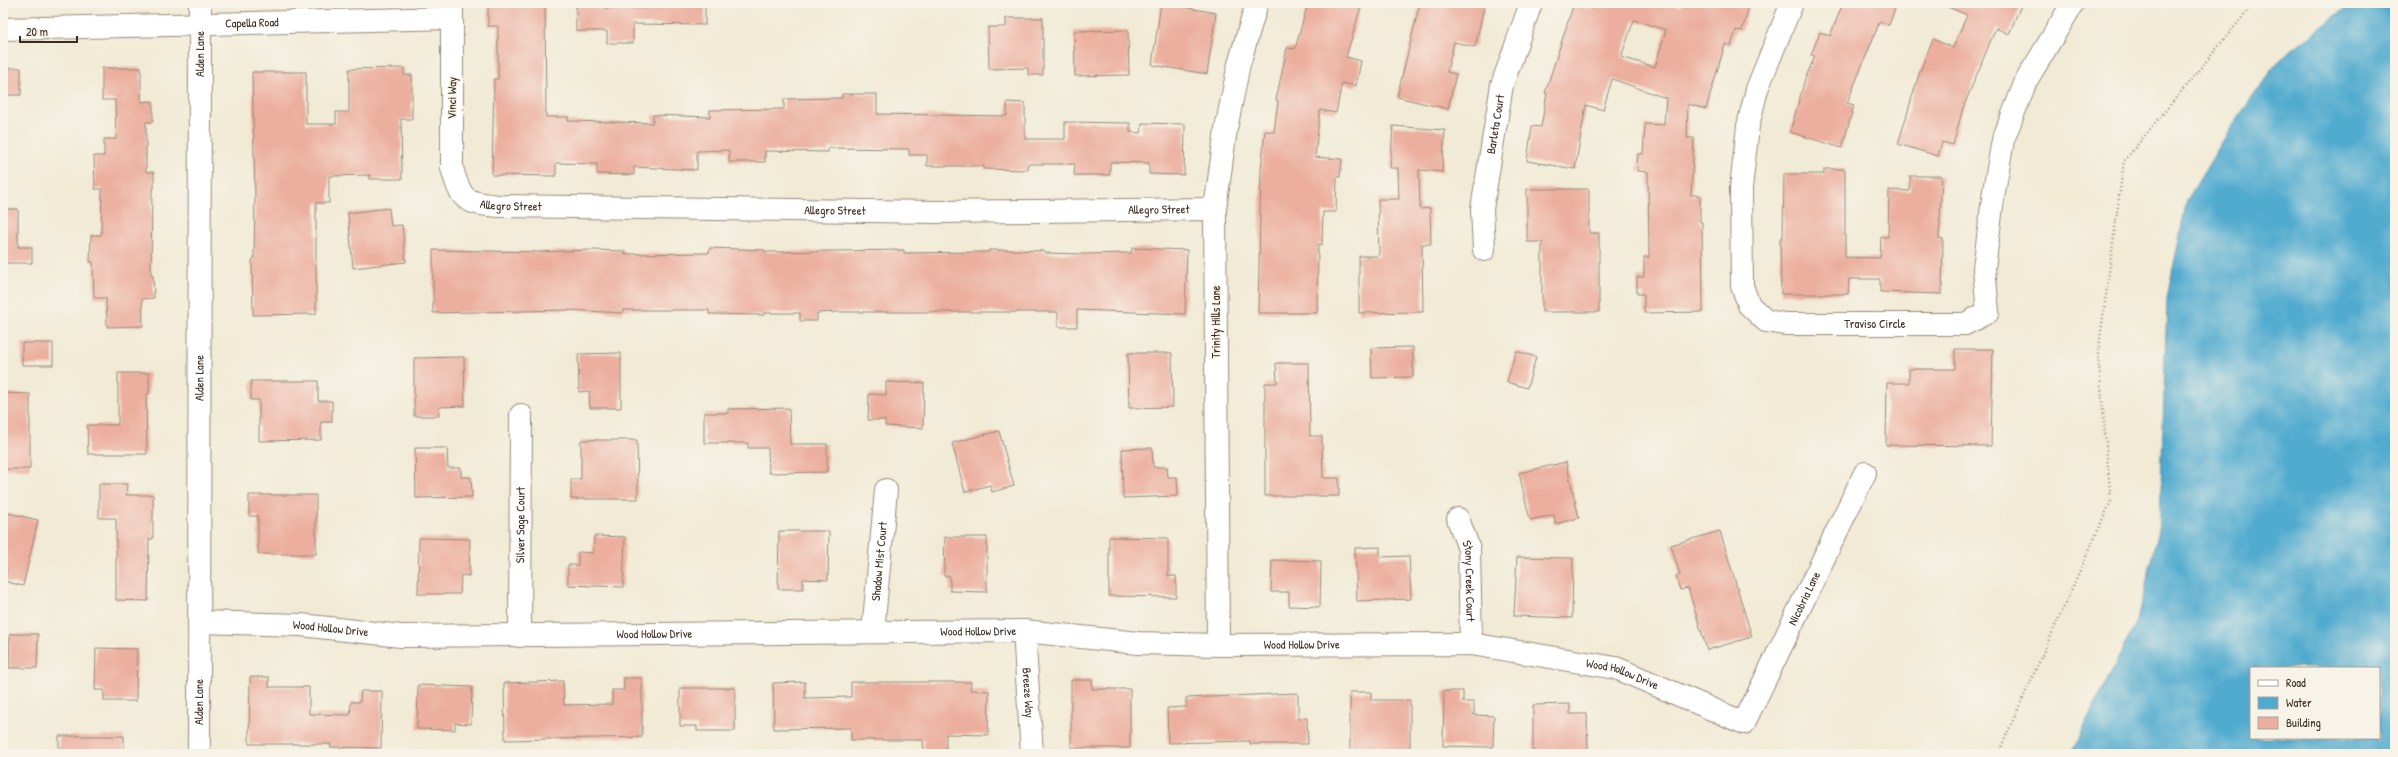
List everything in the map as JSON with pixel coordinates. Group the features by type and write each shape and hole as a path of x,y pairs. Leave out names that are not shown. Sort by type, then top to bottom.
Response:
{"street":[{"name":"Trinity Hills Lane","path":"1218,645 1215,209 1226,129 1239,64 1257,3"},
{"name":"Barleta Court","path":"1484,250 1482,210 1502,85 1531,3"},
{"name":"Traviso Circle","path":"1792,3 1757,89 1748,126 1741,188 1742,286 1749,306 1766,321 1785,324 1965,324 1988,312 1984,268 1994,191 2004,140 2026,81 2073,3"},
{"name":"Capella Road","path":"3,29 200,14 452,11"},
{"name":"Vinci Way","path":"452,11 452,168 458,191"},
{"name":"Alden Lane","path":"199,754 200,14"},
{"name":"Allegro Street","path":"458,191 476,204 499,206 939,212 1215,209"},
{"name":"Silver Sage Court","path":"520,636 521,415"},
{"name":"Nicobria Lane","path":"1744,723 1865,474"},
{"name":"Shadow Mist Court","path":"873,632 886,490"},
{"name":"Stony Creek Court","path":"1458,519 1469,549 1471,644"},
{"name":"Wood Hollow Drive","path":"199,622 301,625 401,636 1024,631 1138,643 1218,645 1471,644 1616,668 1744,723"},
{"name":"Breeze Way","path":"1024,631 1032,754"}],"path":[{"path":"1998,754 2111,501 2098,354 2124,161 2254,3"}],"water":[{"path":"2349,5 2395,8 2395,754 2071,754 2139,616 2160,520 2167,298 2187,200 2232,126 2280,59"}],"building":[{"path":"488,3 545,3 546,117 568,117 568,121 653,123 653,115 710,117 710,110 784,109 784,99 842,98 842,94 877,94 877,114 1007,116 1007,102 1025,103 1025,139 1065,139 1065,122 1130,123 1130,132 1141,133 1142,123 1185,124 1184,175 1149,174 1149,163 1110,162 1110,175 1074,175 1075,164 1028,164 1028,170 984,169 984,166 927,166 927,155 909,155 909,149 828,148 828,152 765,151 765,162 729,162 729,150 697,151 697,170 634,167 634,175 597,174 597,164 556,163 556,176 492,175 494,79 498,79 498,26 488,26"},
{"path":"576,3 605,3 605,8 648,8 648,3 705,3 705,25 633,24 633,43 607,43 607,31 576,31"},
{"path":"1161,3 1216,13 1207,74 1152,65"},
{"path":"1308,3 1362,3 1346,57 1361,61 1356,86 1342,83 1336,113 1320,110 1315,157 1342,159 1340,177 1337,177 1336,212 1323,212 1322,245 1318,244 1317,313 1258,313 1261,169 1265,131 1274,132 1278,101 1276,100 1287,48 1295,49"},
{"path":"1420,3 1485,3 1475,47 1454,42 1447,72 1456,74 1448,109 1397,97"},
{"path":"1574,3 1592,9 1594,3 1668,3 1680,7 1681,3 1750,3 1742,31 1736,30 1731,46 1725,44 1706,109 1688,104 1687,138 1694,138 1691,195 1700,195 1700,222 1702,222 1703,312 1644,313 1644,294 1637,294 1637,277 1644,277 1644,257 1649,257 1648,172 1637,171 1638,154 1643,154 1645,124 1664,125 1666,98 1612,79 1603,110 1586,105 1575,169 1527,161 1532,126 1541,127 1547,93 1545,93","holes":["1634,20 1666,30 1655,67 1621,57"]},
{"path":"1843,3 1897,3 1889,25 1880,21 1847,103 1854,105 1842,148 1790,132 1805,79 1815,56 1811,55 1820,32 1830,36"},
{"path":"1939,3 2022,3 2009,34 1996,28 1963,108 1953,145 1942,142 1938,156 1898,144 1920,71 1933,39 1953,48 1967,15"},
{"path":"1006,18 1043,18 1043,75 1028,75 1028,68 989,69 988,27 1006,27"},
{"path":"1128,30 1129,75 1075,76 1074,31"},
{"path":"3,68 21,68 21,95 3,95"},
{"path":"102,68 141,68 141,102 153,101 153,122 146,122 146,172 154,172 154,189 152,189 151,275 153,275 154,298 142,299 143,326 107,327 106,298 94,298 93,262 90,262 91,235 101,235 102,189 95,189 94,156 104,156 104,139 116,139 115,100 102,100"},
{"path":"404,68 404,75 412,75 412,119 401,119 402,179 370,179 370,175 329,176 329,203 316,203 316,314 253,315 252,260 254,259 255,196 252,72 306,72 306,124 336,124 336,112 349,112 349,69"},
{"path":"1393,126 1445,130 1442,172 1419,170 1420,209 1430,208 1431,244 1422,244 1423,312 1359,313 1359,256 1379,256 1378,199 1399,199 1398,168 1390,168"},
{"path":"1824,169 1845,169 1845,257 1880,258 1881,237 1888,237 1889,190 1910,191 1910,176 1942,176 1939,238 1943,239 1942,294 1880,292 1880,279 1849,279 1848,294 1781,294 1780,238 1783,238 1784,174 1824,174"},
{"path":"1527,189 1589,189 1589,233 1599,233 1599,312 1542,312 1542,242 1527,242"},
{"path":"389,208 391,226 402,225 406,262 353,268 348,213"},
{"path":"3,209 18,209 18,247 32,247 32,263 3,263"},
{"path":"710,248 765,250 765,252 904,250 904,253 989,252 989,250 1011,250 1083,254 1131,253 1132,248 1187,250 1185,314 1077,310 1077,327 1058,327 1058,312 836,312 817,313 817,321 800,321 800,313 764,313 764,315 709,314 709,310 623,310 623,313 569,310 433,313 433,250 539,252 592,250 625,251 625,254 709,253"},
{"path":"22,343 53,343 53,365 22,365"},
{"path":"1413,347 1413,377 1372,378 1371,348"},
{"path":"1955,349 1993,349 1991,446 1886,445 1887,383 1909,383 1909,369 1955,369"},
{"path":"1516,351 1536,357 1527,388 1507,382"},
{"path":"621,353 621,408 590,408 589,391 579,392 578,354"},
{"path":"1128,353 1172,353 1173,407 1129,408"},
{"path":"464,357 465,406 439,407 439,416 414,416 414,358"},
{"path":"1276,363 1309,363 1310,436 1322,436 1323,478 1339,478 1339,496 1265,496 1265,383 1277,383"},
{"path":"118,373 149,373 149,394 146,395 147,454 88,454 87,425 118,425"},
{"path":"251,381 318,381 318,401 332,401 332,422 321,422 321,440 259,441 259,400 251,400"},
{"path":"886,382 924,383 923,428 885,426 885,420 868,420 869,394 886,395"},
{"path":"3,393 30,394 30,469 3,469"},
{"path":"789,408 790,444 827,444 827,472 769,473 768,448 748,448 748,443 704,443 704,413 728,413 728,409"},
{"path":"999,431 1014,486 992,492 990,485 965,492 952,443"},
{"path":"581,440 637,440 638,499 571,499 571,479 581,479"},
{"path":"415,448 447,448 448,468 461,468 461,477 471,477 472,497 416,498"},
{"path":"1152,448 1153,467 1167,467 1168,477 1177,477 1178,496 1123,498 1122,449"},
{"path":"1566,462 1579,518 1555,524 1554,515 1530,520 1519,473"},
{"path":"99,484 127,484 126,495 153,495 153,539 149,539 148,601 116,600 116,518 99,518"},
{"path":"249,495 316,495 316,554 258,554 258,516 249,516"},
{"path":"3,512 38,520 23,586 4,581 7,569 3,568"},
{"path":"779,531 829,531 828,580 803,579 803,589 778,589"},
{"path":"1720,531 1752,637 1707,650 1688,588 1680,590 1676,576 1680,575 1671,545"},
{"path":"594,536 625,537 623,587 568,585 568,565 578,565 578,552 593,553"},
{"path":"945,537 987,537 987,592 950,591 950,576 944,576"},
{"path":"1109,537 1168,538 1168,576 1176,576 1176,597 1109,596"},
{"path":"419,538 470,539 469,576 461,575 460,594 418,594"},
{"path":"1380,547 1380,557 1409,556 1411,599 1357,601 1355,548"},
{"path":"1517,557 1573,558 1572,618 1514,616"},
{"path":"1272,560 1321,561 1320,607 1289,606 1289,592 1271,592"},
{"path":"10,634 38,634 37,668 9,668"},
{"path":"96,648 137,649 136,701 104,701 104,690 95,690"},
{"path":"250,677 269,677 269,687 309,687 309,714 350,715 351,702 360,702 361,691 382,691 381,748 330,747 331,744 249,744"},
{"path":"624,678 642,678 642,737 505,740 504,683 563,681 564,705 612,704 612,690 624,690"},
{"path":"1071,680 1092,680 1092,689 1130,689 1130,748 1071,748"},
{"path":"805,682 805,698 851,697 851,682 971,682 970,690 989,691 988,735 946,734 946,754 924,754 923,740 851,740 851,728 774,729 773,683"},
{"path":"418,685 472,687 471,724 455,723 455,730 417,729"},
{"path":"680,688 735,688 735,731 697,731 697,726 680,726"},
{"path":"1444,691 1463,691 1463,702 1474,702 1474,715 1494,716 1493,747 1443,746"},
{"path":"1350,692 1371,692 1371,700 1410,700 1410,754 1350,754"},
{"path":"1298,693 1298,719 1307,718 1308,744 1250,744 1250,741 1168,743 1167,708 1186,707 1186,698"},
{"path":"1570,704 1570,714 1587,714 1588,754 1533,754 1533,705"},
{"path":"59,736 124,736 124,754 59,754"}]}
